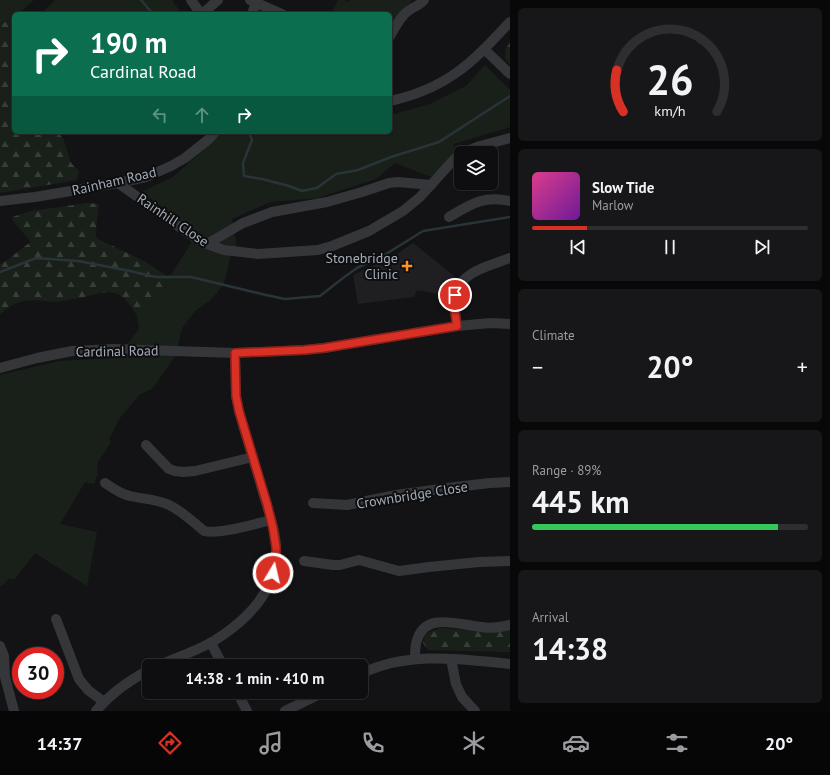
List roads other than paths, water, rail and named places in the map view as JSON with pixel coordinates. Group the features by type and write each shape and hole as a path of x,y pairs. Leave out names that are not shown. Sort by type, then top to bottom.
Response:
{"street":[{"path":"191,0 200,12"},
{"path":"203,12 218,0"},
{"path":"392,33 410,9 421,4 424,0"},
{"path":"252,12 253,1 278,12"},
{"path":"392,100 425,91 455,74 484,49 510,22"},
{"path":"484,49 510,74"},
{"name":"Rainham Road","path":"0,201 35,197 146,177 185,158 199,148 213,134"},
{"name":"Rainhill Close","path":"480,146 510,138"},
{"name":"Rainhill Close","path":"118,183 195,238 224,250 258,254 318,250 351,239 369,231 402,211 420,197 454,159"},
{"path":"207,244 243,223 272,212 327,202 389,183 398,182 431,185"},
{"path":"450,217 471,204 479,201 502,199 510,201"},
{"path":"457,326 454,306 455,295 463,280 478,270 510,258"},
{"name":"Cardinal Road","path":"0,368 37,358 72,351 113,349 235,353 304,350 457,326 510,324"},
{"path":"174,659 210,643 236,625 253,610 262,597 273,573 276,557 275,542 271,520 239,411 236,396 235,353"},
{"path":"146,445 170,469 183,472 195,471 253,457"},
{"name":"Crownbridge Close","path":"313,503 347,505 396,495 490,483 510,482"},
{"path":"105,483 129,496 169,505 204,531 223,531 271,520"},
{"path":"304,561 340,565 359,560 399,571 479,562 510,561"},
{"path":"56,619 79,679 88,690 104,702"},
{"path":"415,660 416,645 419,636 423,628 428,625 440,622 491,628 501,628 510,625"},
{"path":"210,643 219,659"},
{"path":"0,646 4,656 2,679 14,711"},
{"path":"451,659 456,684 462,697 475,711"},
{"path":"368,670 393,663 415,660 451,659 510,664"},
{"path":"96,711 124,685 142,674"},
{"path":"241,699 247,711"},
{"path":"285,711 310,699"}],"waterway":[{"path":"141,0 151,12"},
{"path":"250,134 252,140 243,163 244,176 262,179 302,191 317,188 336,174 358,170 391,157 439,142 510,96"},
{"path":"0,272 36,258 78,261 156,277 191,277 285,299 320,296 357,268 386,254 423,231 510,217"}],"place":[{"name":"Stonebridge Clinic","path":"407,266"}]}
